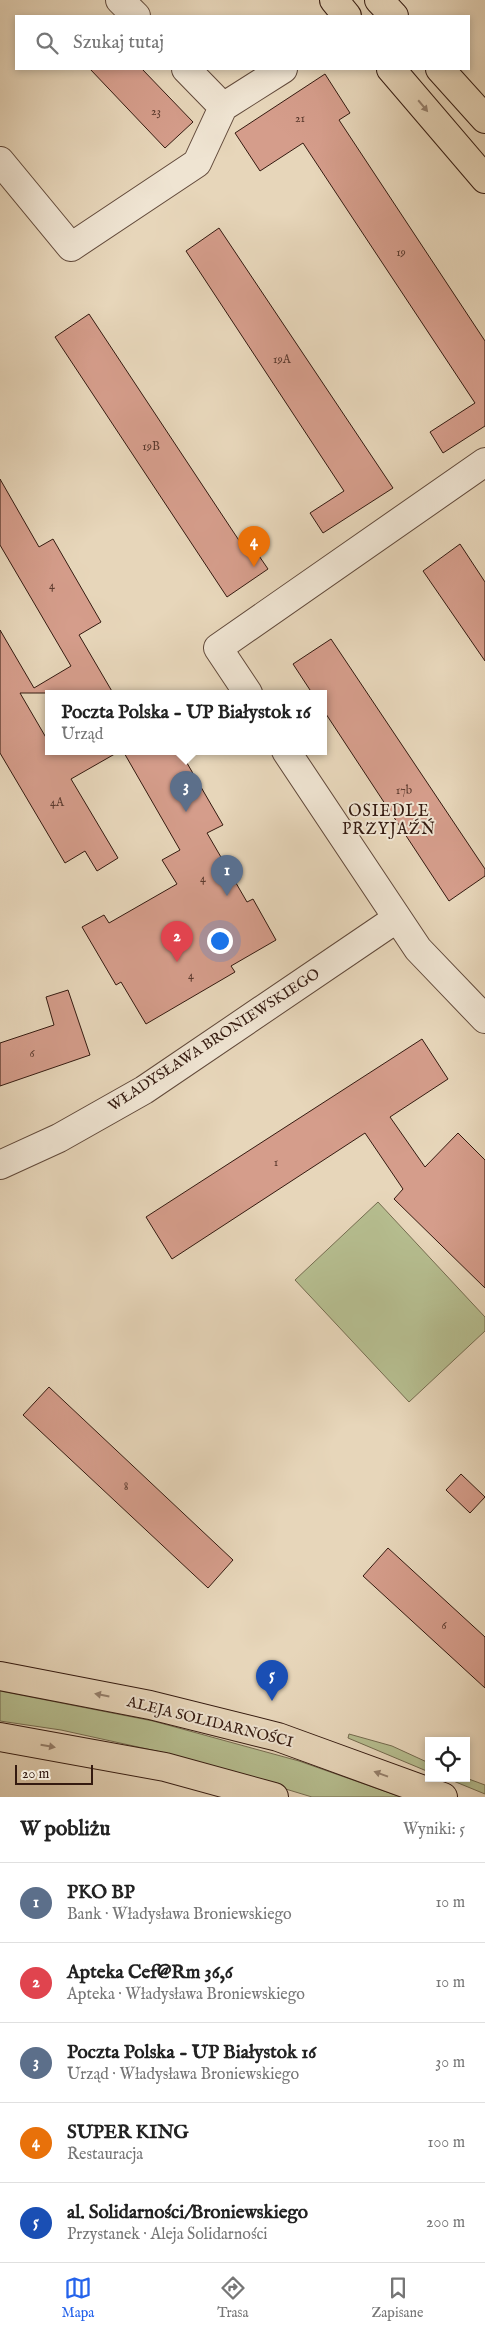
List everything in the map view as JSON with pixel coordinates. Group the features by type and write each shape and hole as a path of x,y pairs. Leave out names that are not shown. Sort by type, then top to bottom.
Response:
{"main road":[{"path":"334,0 346,15"},
{"path":"379,0 393,15"},
{"path":"392,70 485,179"},
{"path":"441,70 485,119"},
{"name":"ALEJA SOLIDARNOŚCI","path":"0,1676 150,1705 278,1737 443,1797"},
{"path":"0,1737 165,1767 274,1797"}],"street":[{"path":"120,0 135,15"},
{"path":"187,70 223,107"},
{"path":"0,161 71,247 197,163 223,107 281,70"},
{"path":"246,690 218,648 485,462"},
{"path":"289,755 396,919 418,949 485,1019"},
{"name":"WŁADYSŁAWA BRONIEWSKIEGO","path":"0,1165 59,1138 144,1090 396,919"}],"green space":[{"path":"378,1202 485,1317 485,1331 409,1402 295,1280"},
{"path":"0,1691 153,1721 299,1761 401,1797 312,1797 170,1754 61,1730 0,1721"},
{"path":"349,1734 392,1746 425,1761 425,1770 348,1738"},
{"path":"470,1779 485,1785 485,1794 456,1782 470,1782"}],"building":[{"path":"91,70 143,70 193,122 165,148"},
{"path":"325,74 350,113 339,120 485,341 485,426 443,453 430,432 475,403 303,143 260,171 235,133"},
{"path":"219,228 393,488 323,533 310,513 344,491 186,251"},
{"path":"89,314 248,554 255,550 268,569 227,597 55,337"},
{"path":"0,479 39,547 53,539 101,622 79,635 111,690 45,690 45,693 20,693 45,736 45,755 113,755 71,779 118,858 97,871 85,851 65,863 0,753 0,630 34,688 71,666 0,545"},
{"path":"460,544 485,582 485,661 423,571"},
{"path":"331,639 485,869 485,876 449,901 327,716 327,690 310,690 293,664"},
{"path":"125,755 182,755 223,825 207,833 247,902 253,899 276,940 231,966 235,972 146,1024 121,982 116,985 82,927 104,915 109,923 177,884 162,860 180,850"},
{"path":"68,990 90,1055 0,1086 0,1043 54,1025 46,997"},
{"path":"422,1039 448,1079 390,1117 425,1167 458,1133 485,1160 485,1288 394,1199 403,1189 365,1133 172,1259 146,1217"},
{"path":"49,1387 233,1560 208,1588 23,1415"},
{"path":"461,1474 485,1497 470,1513 446,1490"},
{"path":"388,1548 485,1637 485,1688 363,1576"}],"place":[{"name":"SUPER KING","path":"254,567"},
{"name":"Poczta Polska - UP Białystok 16","path":"186,812"},
{"name":"PKO BP","path":"227,896"},
{"name":"Apteka Cef@Rm 36,6","path":"177,962"},
{"name":"al. Solidarności/Broniewskiego","path":"272,1701"}],"district":[{"name":"OSIEDLE PRZYJAŹŃ","path":"389,821"}]}
